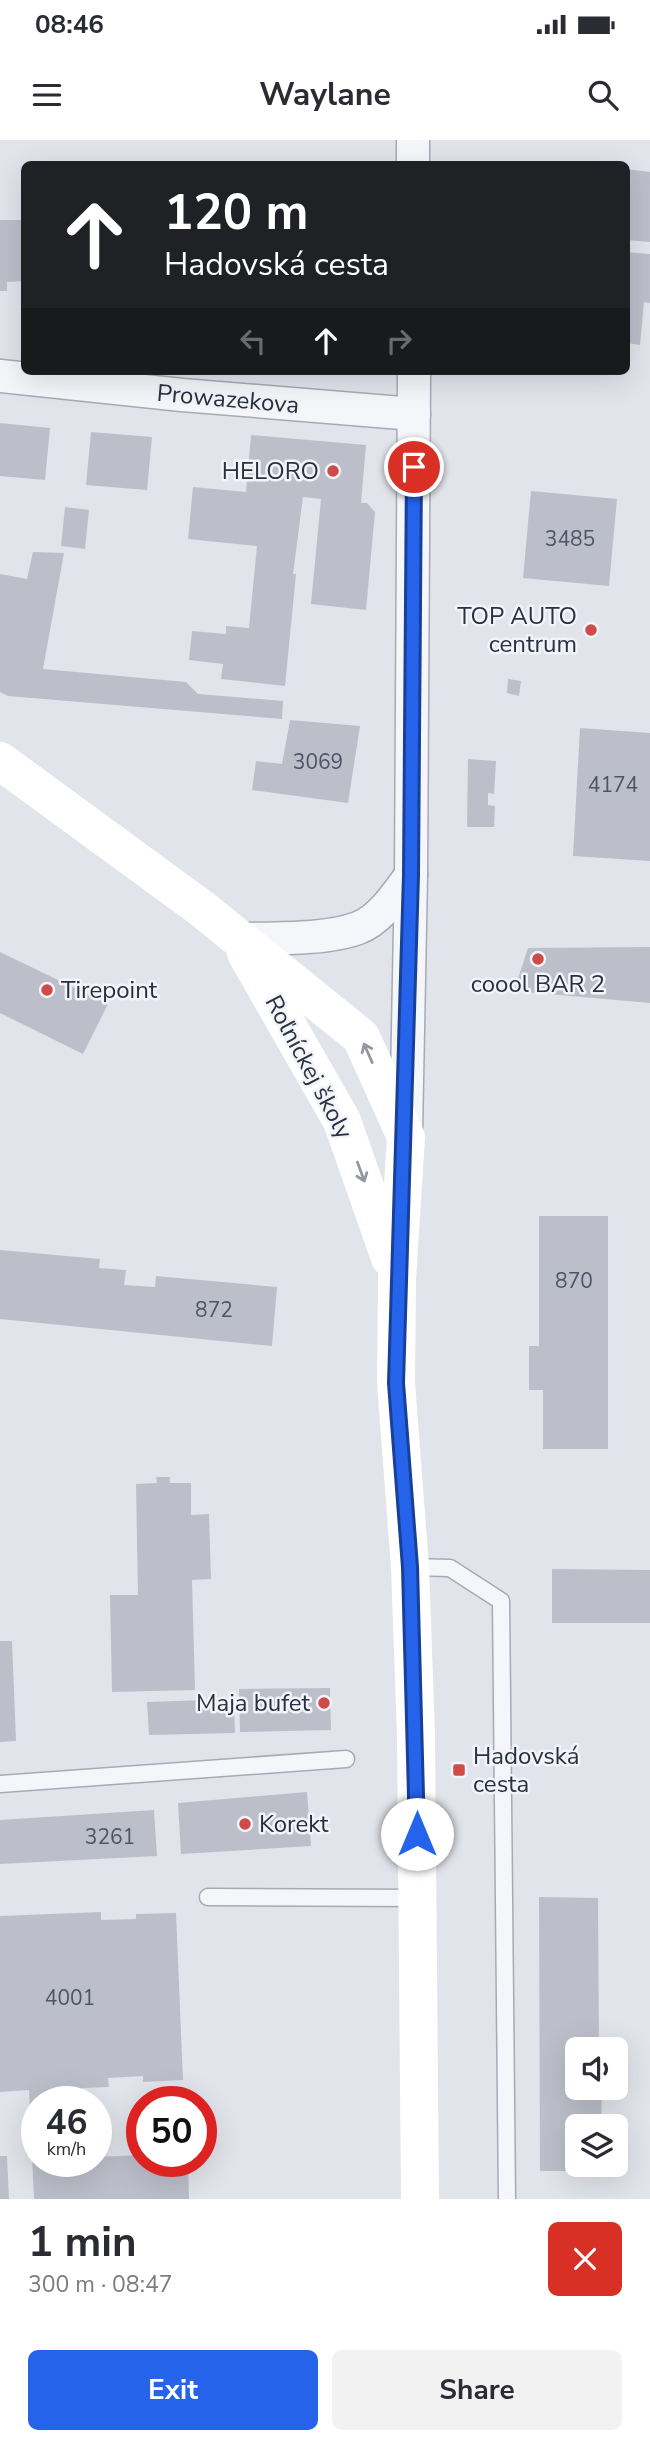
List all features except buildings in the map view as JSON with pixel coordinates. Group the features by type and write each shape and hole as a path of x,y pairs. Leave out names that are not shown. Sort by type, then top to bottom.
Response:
{"main road":[{"name":"Roľníckej školy","path":"0,761 264,956 361,1037 406,1138"},
{"name":"Roľníckej školy","path":"238,939 342,1121 397,1279"},
{"path":"406,1138 397,1279 396,1383 410,1567 416,1736 420,2199"}],"street":[{"path":"412,140 413,161"},
{"path":"406,1138 411,875 414,375"},
{"name":"Prowazekova","path":"0,376 183,395 414,414"},
{"path":"238,939 303,937 359,928 389,904 411,875"}],"lane":[{"path":"410,1567 450,1569 501,1601 507,2199"},
{"path":"0,1784 346,1759"},
{"path":"208,1897 417,1898"}],"place":[{"name":"HELORO","path":"333,471"},
{"name":"TOP AUTO centrum","path":"591,630"},
{"name":"coool BAR 2","path":"538,959"},
{"name":"Tirepoint","path":"47,990"},
{"name":"Maja bufet","path":"324,1703"},
{"name":"Hadovská cesta","path":"459,1770"},
{"name":"Korekt","path":"245,1824"}],"route":[{"path":"414,467 406,1138 397,1279 396,1383 410,1567 417,1834"}]}
